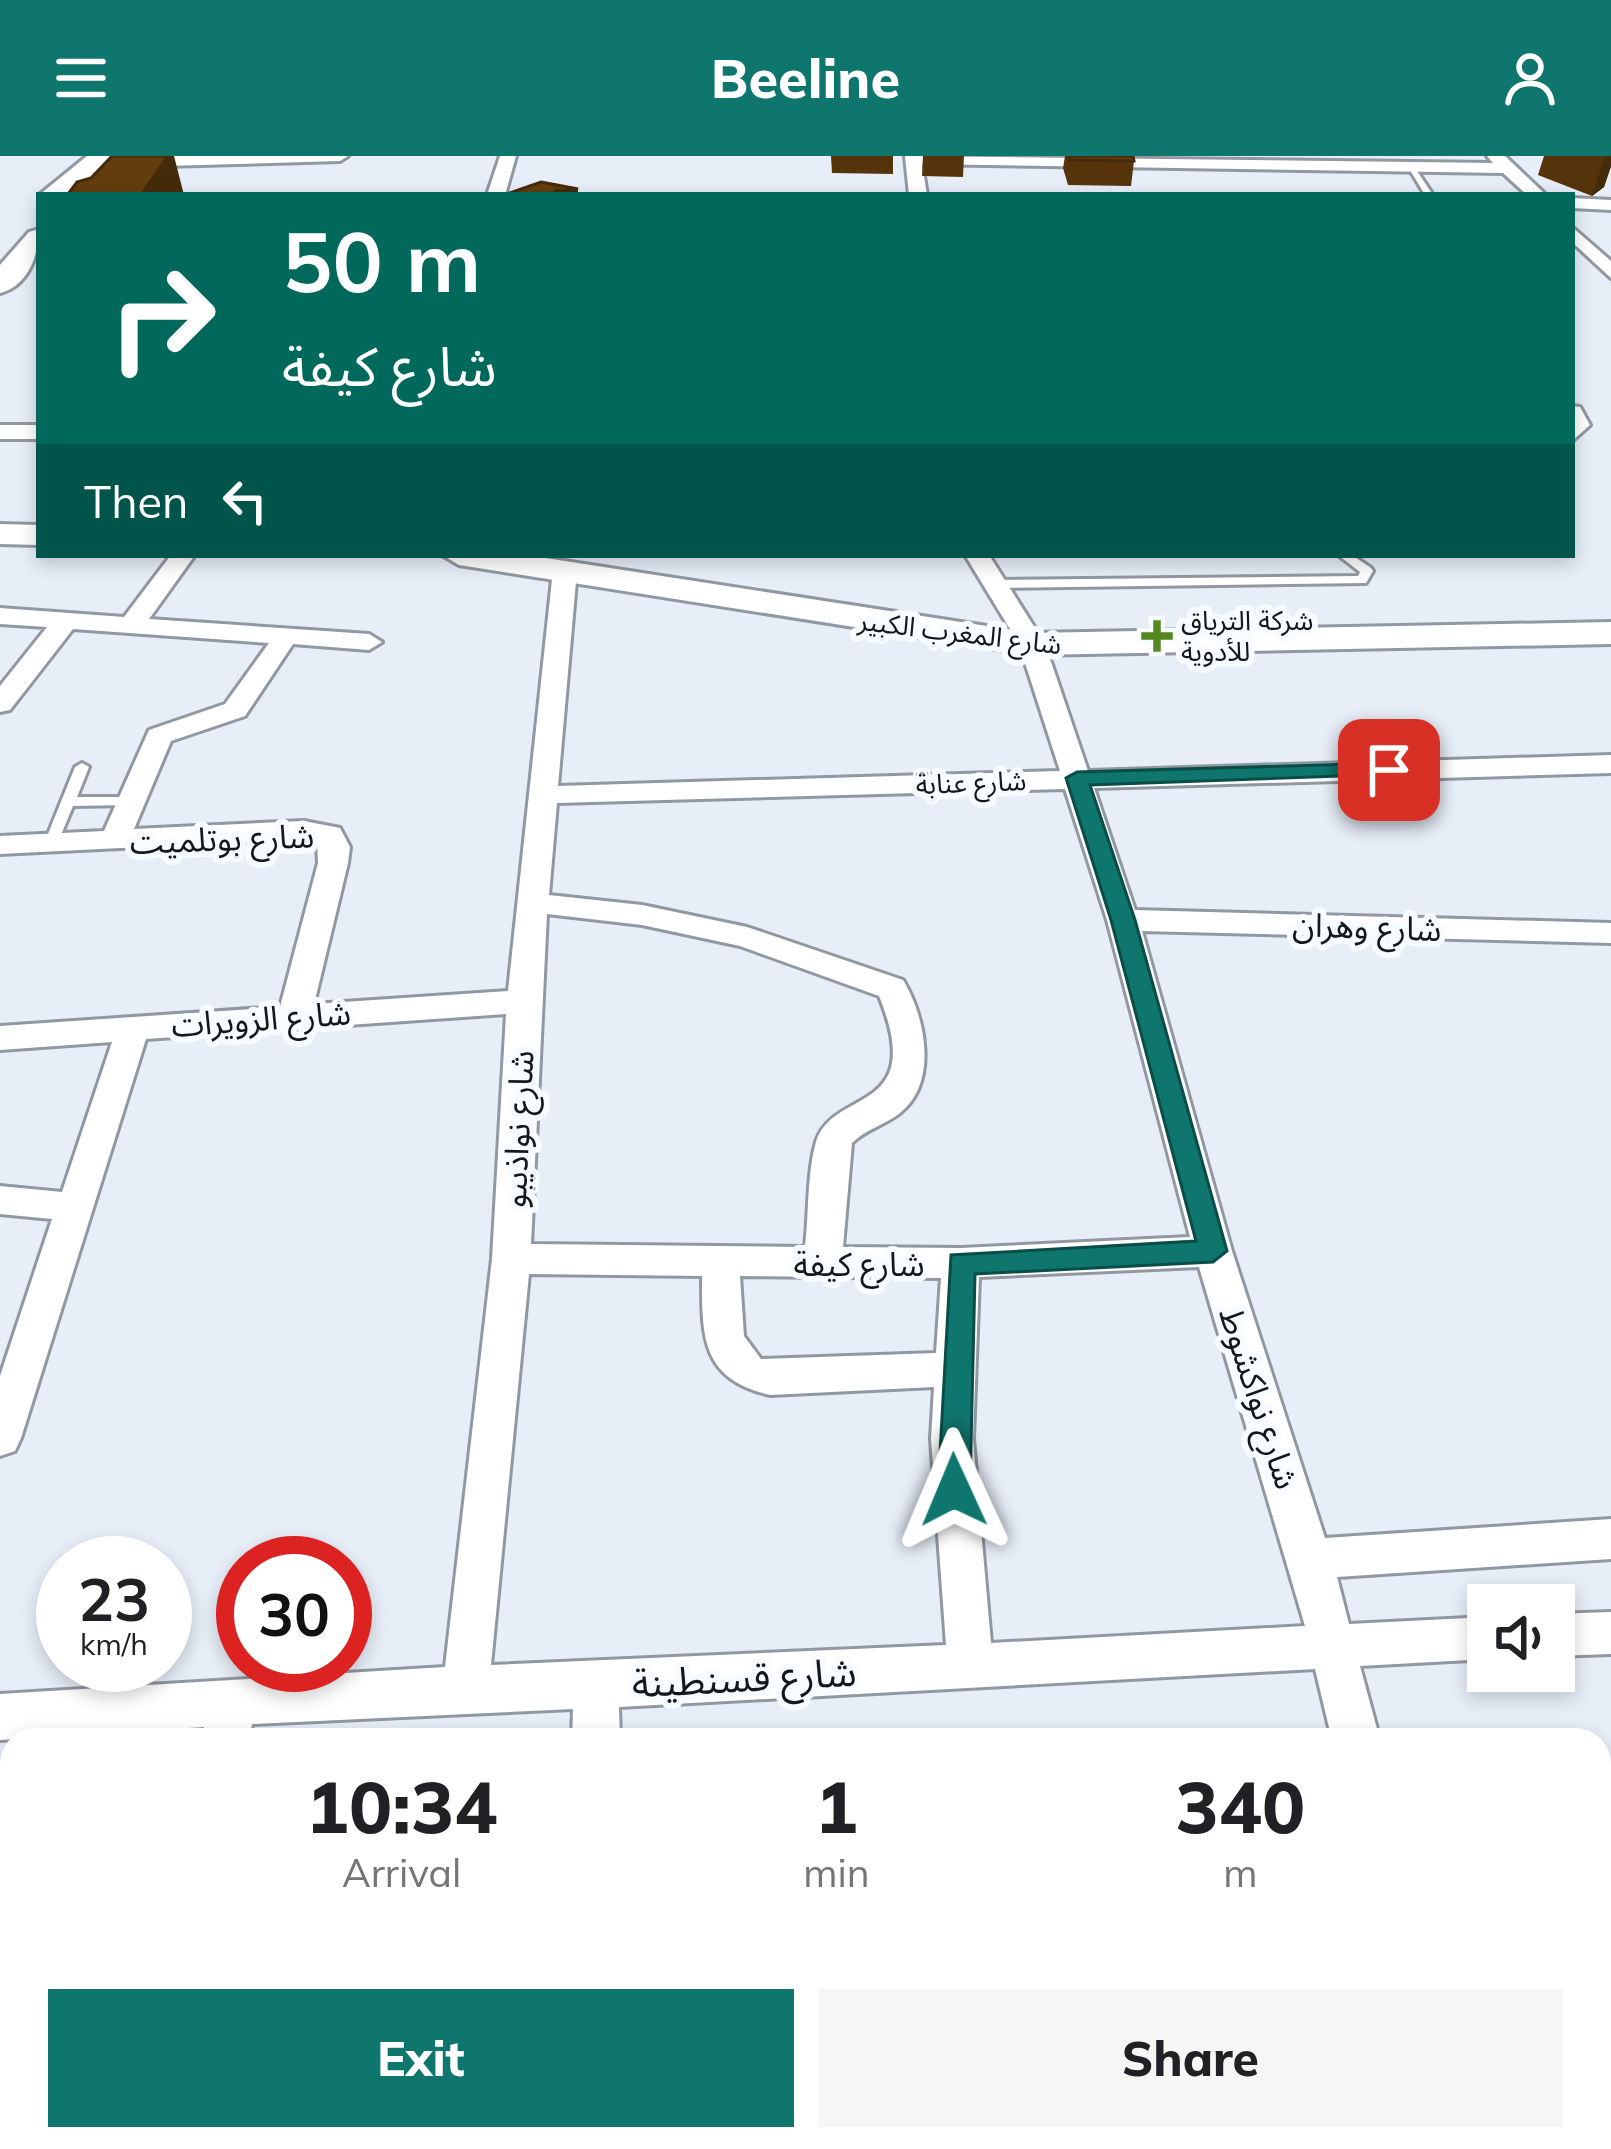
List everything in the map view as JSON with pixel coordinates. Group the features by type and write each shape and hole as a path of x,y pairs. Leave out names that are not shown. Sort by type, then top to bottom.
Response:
{"main road":[{"path":"58,192 119,158"},
{"path":"88,192 119,158"},
{"path":"0,245 36,210"},
{"path":"0,284 36,242"}],"street":[{"path":"119,158 340,156"},
{"path":"497,192 508,156"},
{"path":"918,192 913,157 1410,167 1501,162 1534,192"},
{"path":"1575,203 1611,205"},
{"path":"1581,252 1611,272"},
{"path":"0,432 36,432"},
{"path":"0,534 36,535"},
{"path":"133,623 180,558"},
{"name":"شارع المغرب الكبير","path":"480,558 1032,644 1611,633"},
{"name":"شارع نواكشوط","path":"978,558 1032,644 1123,920 1213,1251 1310,1558 1353,1728"},
{"name":"شارع نواذيبو","path":"466,1688 511,1259 523,1001 547,795 565,570"},
{"path":"0,616 369,642"},
{"path":"0,704 67,620"},
{"path":"114,842 159,736 235,710 287,635"},
{"name":"شارع عنابة","path":"547,795 1611,764"},
{"name":"شارع بوتلميت","path":"0,845 304,830 332,838 333,863 295,1014"},
{"path":"535,903 642,915 728,932 833,963 891,988 903,1011 902,1084 888,1103 844,1127 834,1141 823,1262"},
{"name":"شارع وهران","path":"1123,920 1611,933"},
{"name":"شارع الزويرات","path":"0,1038 523,1001"},
{"path":"0,1438 133,1028"},
{"path":"0,1200 75,1207"},
{"name":"شارع كيفة","path":"511,1259 961,1263 1213,1251"},
{"path":"721,1263 724,1340 728,1356 741,1373 770,1378 954,1369"},
{"path":"961,1263 954,1369 954,1490 970,1664"},
{"path":"1310,1558 1611,1539"},
{"path":"1575,1634 1611,1633"},
{"name":"شارع قسنطينة","path":"0,1717 229,1720 466,1688 596,1686 1467,1639"},
{"path":"596,1686 596,1728"}],"lane":[{"path":"1410,167 1427,192"},
{"path":"991,584 1362,580 1367,572 1348,558"},
{"path":"51,844 82,767"},
{"path":"68,802 129,801"}],"building":[{"path":"112,156 168,156 143,192 70,192 77,182 91,178"},
{"path":"1069,156 1133,156 1134,161 1070,160"},
{"path":"541,182 578,189 555,192 513,192"}],"place":[{"name":"شركة الترياق للأدوية","path":"1157,636"}],"route":[{"path":"954,1490 953,1404 961,1263 1213,1251 1123,920 1077,778 1389,770"}]}
